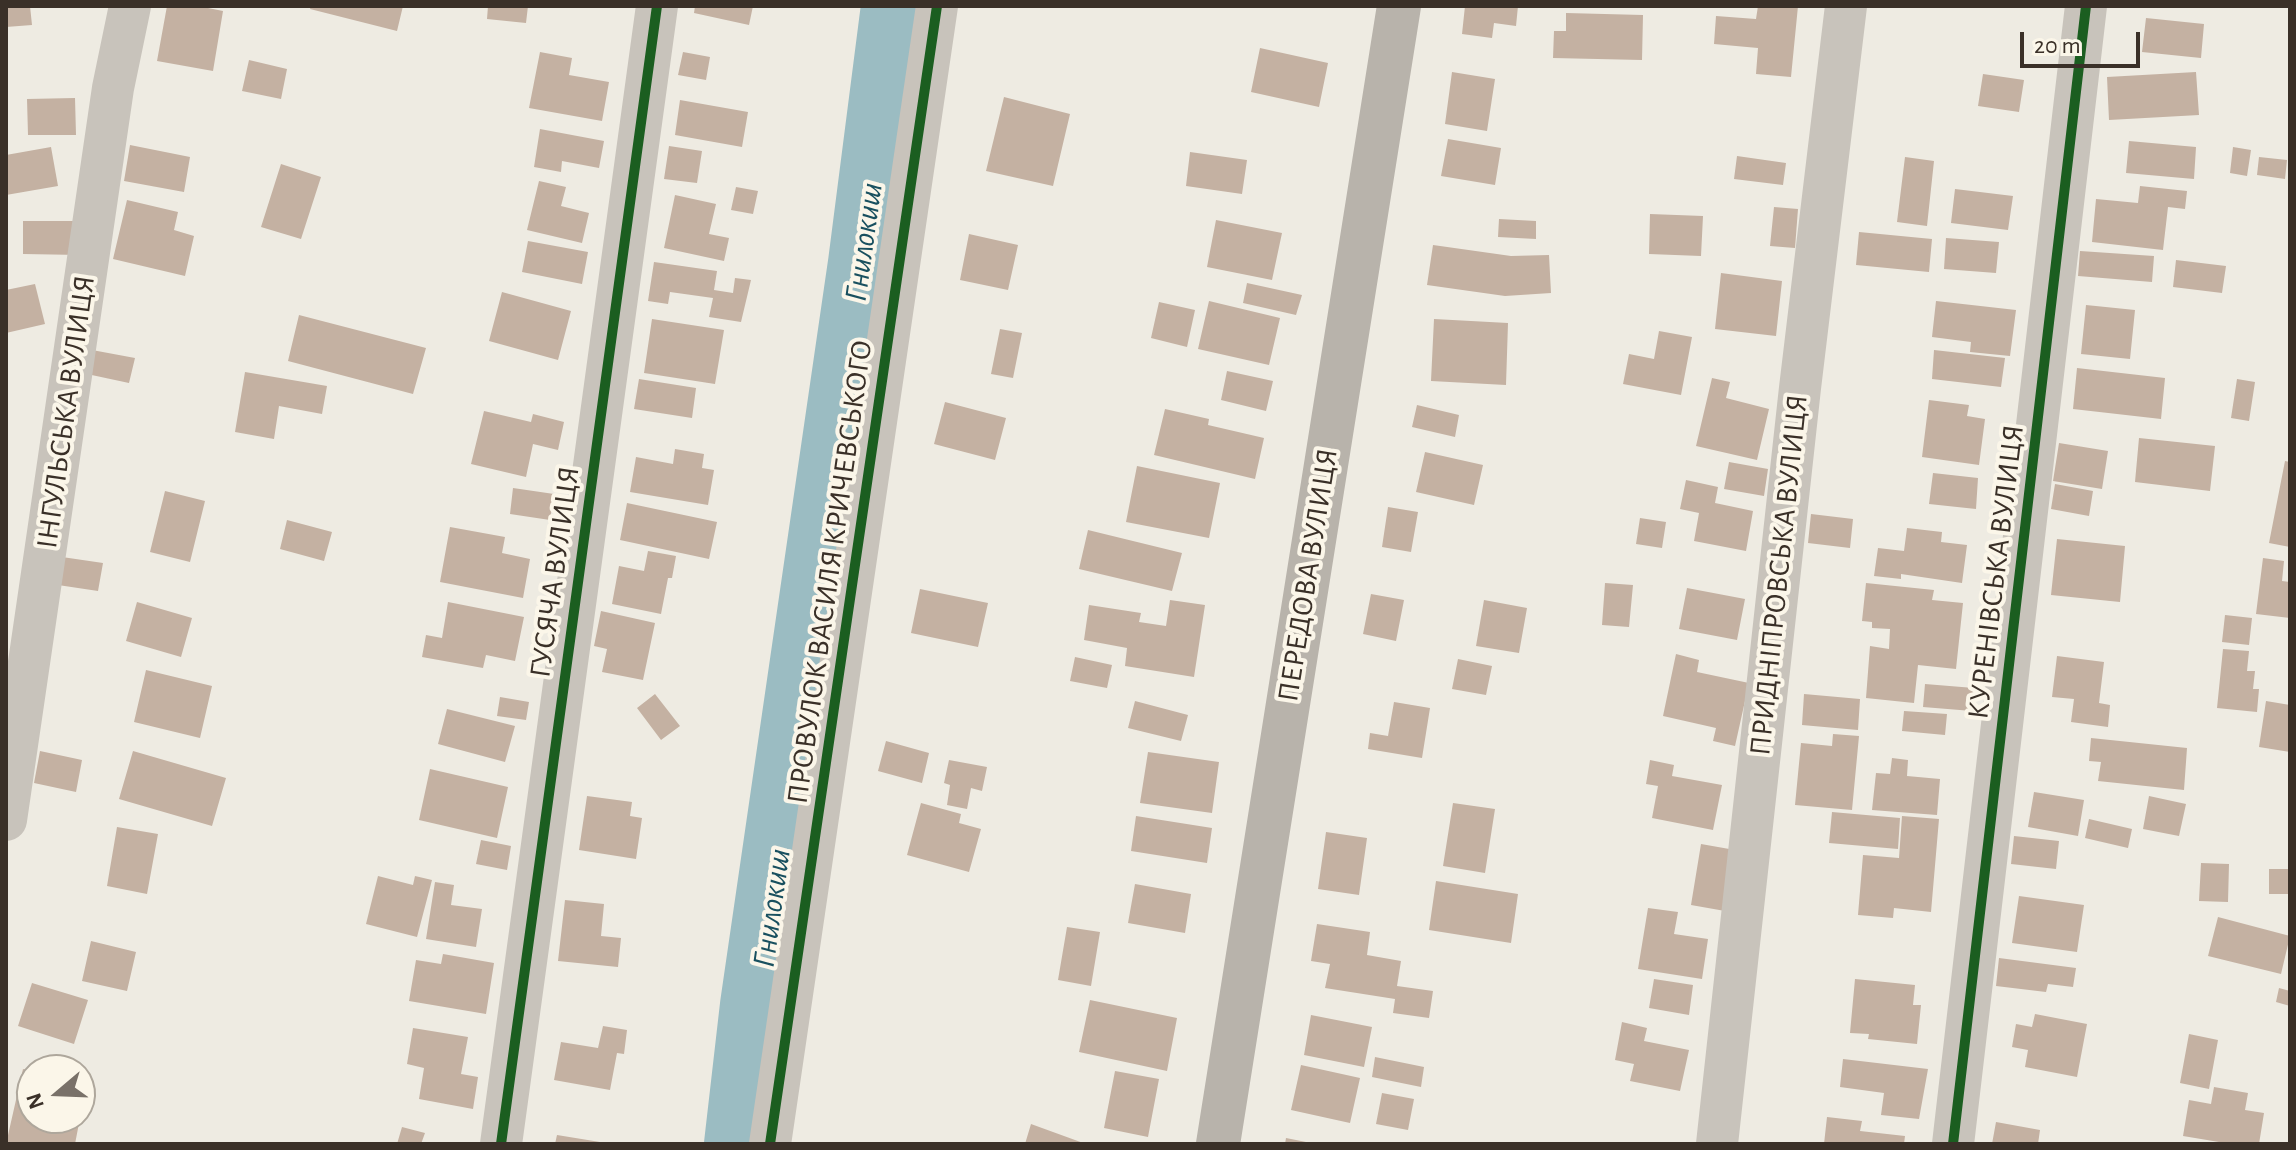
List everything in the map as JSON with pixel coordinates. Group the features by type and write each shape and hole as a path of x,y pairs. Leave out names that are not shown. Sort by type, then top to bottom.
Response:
{"main road":[{"name":"ПЕРЕДОВА ВУЛИЦЯ","path":"1218,1144 1399,6"}],"street":[{"name":"ІНГУЛЬСЬКА ВУЛИЦЯ","path":"6,820 113,88 130,6"},
{"name":"ГУСЯЧА ВУЛИЦЯ","path":"501,1144 657,6"},
{"name":"ПРОВУЛОК ВАСИЛЯ КРИЧЕВСЬКОГО","path":"770,1144 937,6"},
{"name":"ПРИДНІПРОВСЬКА ВУЛИЦЯ","path":"1717,1144 1800,388 1846,6"},
{"name":"КУРЕНІВСЬКА ВУЛИЦЯ","path":"1953,1144 2086,6"}],"building":[{"path":"6,6 30,6 32,25 6,27"},
{"path":"167,6 198,6 223,11 213,71 157,61"},
{"path":"311,6 403,6 397,31 310,9"},
{"path":"488,6 528,6 526,23 487,19"},
{"path":"695,6 753,6 749,25 694,13"},
{"path":"1465,6 1518,6 1516,26 1494,23 1492,38 1462,34"},
{"path":"1758,6 1798,6 1791,77 1756,74 1758,48 1714,44 1716,16 1756,19"},
{"path":"1566,13 1643,15 1642,60 1553,58 1554,31 1566,31"},
{"path":"2146,18 2204,24 2201,58 2142,52"},
{"path":"1260,48 1328,63 1319,107 1251,92"},
{"path":"540,52 572,58 569,75 609,82 602,121 529,108"},
{"path":"683,52 710,57 706,80 678,75"},
{"path":"249,60 287,69 281,99 242,91"},
{"path":"1452,72 1495,79 1487,131 1445,124"},
{"path":"2196,72 2199,115 2109,120 2107,77"},
{"path":"1983,74 2024,80 2019,112 1978,106"},
{"path":"1004,97 1070,114 1053,186 986,171"},
{"path":"75,98 76,135 28,135 27,99"},
{"path":"680,100 748,112 742,147 675,135"},
{"path":"540,129 604,141 599,168 562,161 561,172 534,167"},
{"path":"1448,139 1501,148 1495,185 1441,176"},
{"path":"2129,141 2196,147 2194,179 2126,173"},
{"path":"130,145 190,157 184,192 124,181"},
{"path":"669,146 702,151 697,183 664,179"},
{"path":"51,147 58,186 6,195 6,155"},
{"path":"2233,147 2251,150 2247,176 2230,173"},
{"path":"1190,152 1247,160 1242,194 1186,186"},
{"path":"1737,156 1786,163 1783,185 1734,179"},
{"path":"1905,157 1934,161 1927,226 1897,222"},
{"path":"2259,157 2287,160 2285,179 2257,175"},
{"path":"281,164 321,177 301,239 261,227"},
{"path":"539,181 566,187 561,206 589,213 582,243 527,230"},
{"path":"2140,186 2187,191 2185,209 2168,207 2163,250 2092,242 2096,199 2138,203"},
{"path":"736,187 758,191 753,214 731,210"},
{"path":"1955,189 2013,196 2008,230 1951,223"},
{"path":"675,195 716,204 709,234 729,238 724,261 664,248"},
{"path":"127,200 178,212 174,230 194,236 185,276 113,259"},
{"path":"1774,207 1798,209 1795,248 1770,246"},
{"path":"1650,214 1703,216 1701,256 1649,254"},
{"path":"1499,219 1536,221 1536,239 1498,237"},
{"path":"1216,220 1282,233 1272,280 1207,267"},
{"path":"23,221 81,221 81,255 23,254"},
{"path":"1859,232 1932,239 1929,272 1856,265"},
{"path":"969,234 1018,245 1008,290 960,280"},
{"path":"1946,238 1999,242 1996,273 1944,269"},
{"path":"528,241 588,252 582,284 522,272"},
{"path":"1433,245 1511,256 1549,255 1551,293 1505,296 1427,285"},
{"path":"2080,251 2154,256 2152,282 2078,276"},
{"path":"2176,260 2226,266 2222,293 2173,287"},
{"path":"654,262 717,271 714,290 733,293 735,278 751,280 741,322 709,317 713,298 670,292 668,304 648,301"},
{"path":"1721,273 1782,281 1776,336 1715,329"},
{"path":"1247,283 1302,295 1296,315 1243,303"},
{"path":"35,284 45,324 6,333 6,290"},
{"path":"502,292 571,311 558,360 489,341"},
{"path":"1209,301 1280,318 1269,365 1198,349"},
{"path":"1936,301 2016,310 2010,356 1970,352 1971,342 1932,337"},
{"path":"1159,302 1195,310 1187,347 1151,338"},
{"path":"2086,305 2135,310 2130,359 2081,354"},
{"path":"299,315 426,348 413,394 288,361"},
{"path":"652,319 724,330 715,384 644,373"},
{"path":"1434,319 1508,323 1506,385 1431,381"},
{"path":"1000,329 1022,333 1013,378 991,374"},
{"path":"1659,331 1692,337 1681,395 1623,384 1629,354 1654,359"},
{"path":"92,350 135,358 129,383 87,374"},
{"path":"1934,350 2005,358 2001,387 1932,379"},
{"path":"2077,368 2165,378 2161,419 2073,409"},
{"path":"1227,371 1273,381 1266,411 1221,400"},
{"path":"245,372 327,386 322,414 279,406 274,439 235,432"},
{"path":"1712,378 1730,382 1726,398 1769,409 1757,460 1696,446"},
{"path":"639,379 696,388 692,418 634,409"},
{"path":"2237,379 2255,382 2249,421 2231,418"},
{"path":"1929,400 1969,405 1967,416 1985,419 1979,465 1922,457"},
{"path":"945,402 1006,418 995,460 934,444"},
{"path":"1417,405 1459,415 1455,437 1412,427"},
{"path":"1165,409 1209,419 1208,425 1264,438 1255,479 1154,455"},
{"path":"484,411 531,422 533,414 564,422 558,450 533,444 526,477 471,464"},
{"path":"2139,438 2215,446 2210,491 2135,482"},
{"path":"2059,443 2108,451 2102,489 2053,481"},
{"path":"675,449 704,454 702,468 714,470 708,505 630,492 636,457 673,464"},
{"path":"1425,452 1483,465 1474,505 1416,492"},
{"path":"2285,461 2290,462 2290,547 2269,543"},
{"path":"1729,462 1768,469 1764,496 1724,489"},
{"path":"1137,466 1220,483 1209,538 1126,522"},
{"path":"1933,473 1978,478 1976,509 1929,504"},
{"path":"1686,480 1718,487 1715,503 1753,511 1746,551 1694,541 1699,513 1680,509"},
{"path":"2055,484 2093,491 2089,516 2051,509"},
{"path":"513,488 554,494 550,520 510,514"},
{"path":"165,491 205,501 190,562 150,552"},
{"path":"627,503 717,522 709,559 620,540"},
{"path":"1388,507 1418,512 1411,552 1382,547"},
{"path":"1811,514 1853,519 1850,548 1808,543"},
{"path":"1640,518 1666,522 1662,548 1636,544"},
{"path":"287,520 332,532 324,561 280,549"},
{"path":"450,527 505,537 502,553 530,559 523,598 440,582"},
{"path":"1907,528 1942,532 1941,542 1967,545 1962,583 1901,574 1901,579 1874,576 1878,548 1904,551"},
{"path":"1088,530 1182,553 1172,591 1079,569"},
{"path":"2057,539 2125,546 2120,602 2051,595"},
{"path":"648,551 676,556 661,614 612,604 619,566 644,571"},
{"path":"62,557 103,563 98,591 58,585"},
{"path":"2263,558 2284,561 2282,581 2290,582 2290,618 2256,614"},
{"path":"1605,583 1633,585 1629,627 1602,625"},
{"path":"1866,583 1934,590 1932,600 1963,603 1956,669 1918,665 1914,703 1866,698 1870,646 1889,649 1890,629 1872,628 1872,622 1862,621"},
{"path":"1687,588 1745,599 1737,640 1679,629"},
{"path":"920,589 988,603 978,647 911,633"},
{"path":"1371,594 1404,600 1396,641 1363,634"},
{"path":"1170,600 1205,605 1194,677 1125,666 1127,648 1084,640 1089,605 1141,613 1139,622 1166,626"},
{"path":"1484,600 1527,608 1519,653 1476,646"},
{"path":"137,602 192,618 181,657 126,641"},
{"path":"448,602 524,617 515,661 486,655 483,668 422,657 426,635 442,638"},
{"path":"601,611 655,623 643,680 602,672 607,649 594,646"},
{"path":"2225,615 2252,618 2249,645 2222,642"},
{"path":"2223,649 2249,651 2247,671 2255,671 2253,689 2259,689 2257,712 2217,708"},
{"path":"1676,654 1699,660 1697,672 1749,683 1735,746 1713,741 1716,728 1663,716"},
{"path":"2057,656 2104,662 2099,703 2110,705 2108,727 2071,722 2074,699 2052,697"},
{"path":"1075,657 1112,665 1107,688 1070,681"},
{"path":"1458,659 1492,666 1486,695 1452,689"},
{"path":"146,670 212,686 200,738 134,722"},
{"path":"1925,684 1974,688 1972,711 1923,707"},
{"path":"655,694 680,726 661,740 637,708"},
{"path":"1804,694 1860,699 1858,730 1802,725"},
{"path":"500,697 529,702 526,720 497,716"},
{"path":"1135,701 1188,715 1181,741 1128,728"},
{"path":"2266,701 2290,705 2290,752 2259,747"},
{"path":"1394,702 1430,708 1422,758 1368,749 1370,733 1388,736"},
{"path":"447,709 515,726 505,762 438,744"},
{"path":"1904,711 1947,714 1945,735 1902,731"},
{"path":"1833,734 1859,736 1852,810 1795,805 1801,743 1832,746"},
{"path":"2091,738 2187,748 2184,790 2098,781 2101,762 2089,761"},
{"path":"886,741 929,753 922,783 878,771"},
{"path":"40,751 82,760 76,792 34,783"},
{"path":"133,751 226,778 212,826 119,799"},
{"path":"1148,752 1219,762 1212,813 1140,803"},
{"path":"1892,758 1908,760 1907,776 1940,779 1937,815 1872,810 1876,773 1890,774"},
{"path":"949,760 987,767 982,791 971,788 967,809 947,805 950,785 944,783"},
{"path":"1650,760 1674,765 1672,776 1722,785 1713,830 1652,818 1658,786 1646,784"},
{"path":"430,769 508,787 497,838 419,820"},
{"path":"2034,792 2084,800 2078,836 2028,827"},
{"path":"587,796 632,802 630,816 642,818 636,859 579,850"},
{"path":"2149,796 2186,804 2179,836 2143,829"},
{"path":"921,803 961,814 959,823 981,829 969,872 907,855"},
{"path":"1453,803 1495,809 1485,873 1443,866"},
{"path":"1832,812 1900,818 1898,849 1829,843"},
{"path":"1136,816 1212,828 1207,863 1131,851"},
{"path":"1902,816 1939,819 1931,912 1894,908 1893,918 1858,915 1863,855 1899,858"},
{"path":"2089,819 2132,829 2128,848 2085,838"},
{"path":"117,827 158,834 147,894 107,886"},
{"path":"1326,832 1367,838 1359,895 1318,889"},
{"path":"2014,836 2059,841 2056,869 2011,864"},
{"path":"481,840 511,846 507,870 476,864"},
{"path":"1701,844 1735,850 1725,911 1691,905"},
{"path":"2201,863 2229,864 2228,902 2199,901"},
{"path":"2269,869 2290,869 2290,894 2269,894"},
{"path":"378,876 413,885 415,876 432,880 417,937 366,924"},
{"path":"1436,881 1518,894 1511,943 1429,930"},
{"path":"435,882 454,885 451,905 482,909 476,947 426,939"},
{"path":"1135,884 1191,894 1185,933 1128,923"},
{"path":"2019,896 2084,905 2077,952 2012,943"},
{"path":"565,900 604,904 601,936 621,938 618,967 558,961"},
{"path":"1648,908 1678,912 1674,934 1708,939 1702,979 1638,969"},
{"path":"2218,917 2290,936 2281,974 2208,956"},
{"path":"1317,924 1370,932 1367,955 1401,961 1397,986 1433,991 1429,1018 1393,1013 1395,999 1325,988 1330,964 1311,961"},
{"path":"1067,927 1100,932 1091,986 1058,980"},
{"path":"91,941 136,952 127,991 82,981"},
{"path":"443,954 494,963 486,1014 409,1001 416,960 441,964"},
{"path":"1999,958 2076,968 2073,987 2048,984 2046,992 1996,986"},
{"path":"1654,979 1693,985 1689,1015 1649,1008"},
{"path":"1855,979 1915,985 1913,1005 1921,1005 1917,1044 1868,1039 1869,1034 1850,1033"},
{"path":"32,983 88,1000 74,1044 18,1026"},
{"path":"2279,988 2290,991 2290,1006 2276,1002"},
{"path":"1090,1000 1177,1018 1167,1071 1079,1052"},
{"path":"2035,1014 2087,1024 2077,1077 2025,1067 2028,1050 2012,1047 2016,1024 2032,1027"},
{"path":"1311,1015 1372,1027 1364,1067 1304,1055"},
{"path":"1622,1022 1647,1028 1644,1041 1689,1050 1680,1091 1630,1081 1634,1064 1615,1060"},
{"path":"603,1026 627,1030 624,1054 617,1053 610,1090 554,1080 561,1042 598,1048"},
{"path":"413,1028 468,1037 461,1074 478,1077 473,1109 419,1099 424,1068 407,1064"},
{"path":"2189,1034 2218,1040 2209,1089 2180,1083"},
{"path":"1375,1057 1424,1067 1421,1087 1372,1077"},
{"path":"1843,1059 1928,1069 1919,1119 1881,1115 1884,1093 1840,1087"},
{"path":"1301,1065 1360,1078 1350,1123 1291,1110"},
{"path":"1115,1071 1159,1079 1148,1137 1104,1128"},
{"path":"2214,1087 2248,1093 2245,1110 2264,1113 2259,1144 2231,1144 2183,1136 2189,1100 2211,1104"},
{"path":"1382,1093 1414,1099 1408,1130 1376,1124"},
{"path":"16,1100 16,1134 77,1134 75,1144 6,1144"},
{"path":"1827,1117 1862,1121 1860,1131 1905,1136 1904,1144 1824,1144"},
{"path":"1996,1122 2040,1130 2038,1144 1992,1144"},
{"path":"1031,1124 1086,1144 1025,1144"},
{"path":"402,1127 425,1133 421,1144 397,1144"},
{"path":"557,1135 600,1142 600,1144 555,1144"},
{"path":"1286,1138 1311,1143 1311,1144 1285,1144"}],"waterway":[{"name":"Гнилокиш","path":"740,1144 756,1005 864,263 897,6"}],"cycle path":[{"path":"501,1144 657,6"},
{"path":"770,1144 937,6"},
{"path":"1953,1144 2086,6"}]}
